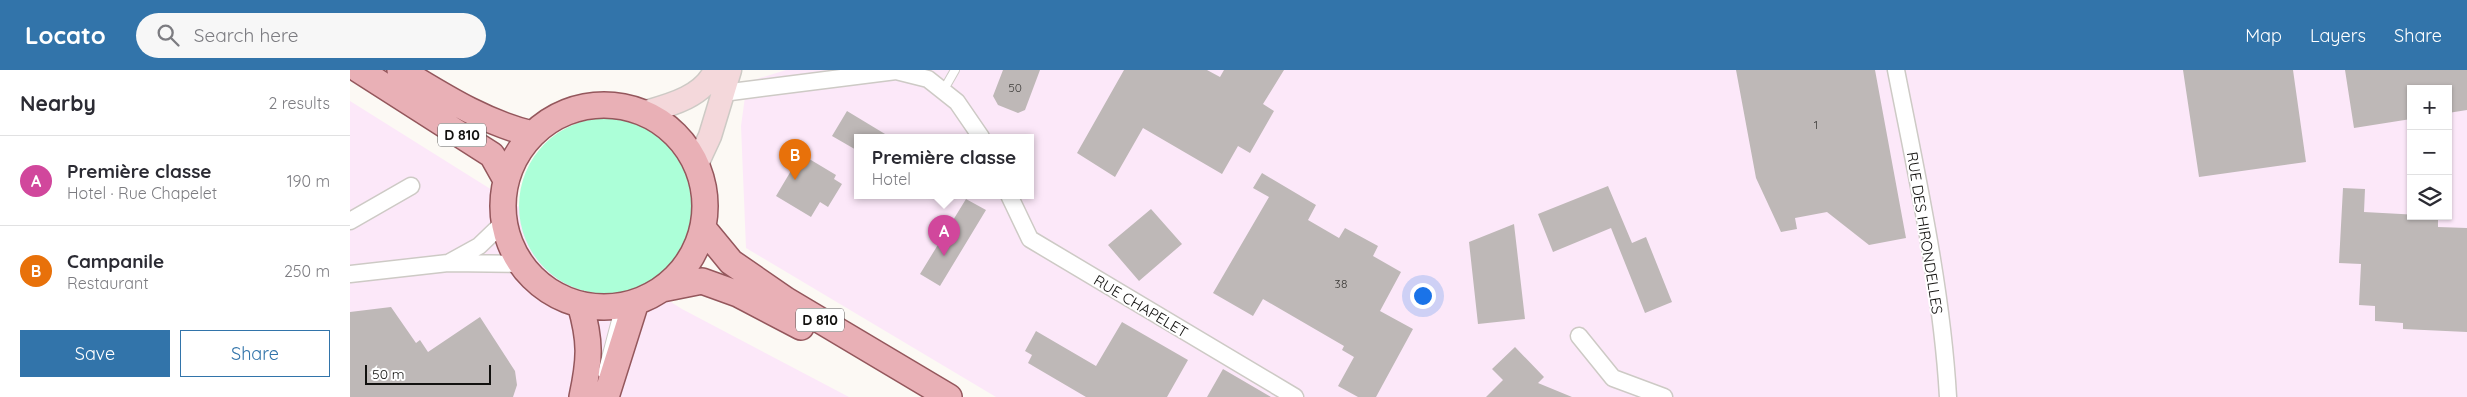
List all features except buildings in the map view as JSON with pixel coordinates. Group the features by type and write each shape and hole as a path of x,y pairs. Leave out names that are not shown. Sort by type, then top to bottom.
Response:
{"main road":[{"name":"D 810","path":"358,70 492,155 506,180"},
{"name":"D 810","path":"400,70 471,112 508,128 532,134"},
{"path":"606,103 646,112 676,134 697,164 705,195 703,228 688,262 662,289 628,304 608,307 580,304 551,291 537,282 521,264 504,222 506,180 516,155 532,134 566,111 606,103"},
{"name":"D 810","path":"703,228 731,262 778,294 950,397"},
{"name":"D 810","path":"662,289 702,281 738,294 878,366 930,397"},
{"path":"580,304 588,329 589,362 596,392"},
{"path":"596,392 628,304"}],"street":[{"path":"646,112 674,104 690,96 712,78 714,70"},
{"path":"697,164 710,136 730,70"},
{"name":"RUE DES HIRONDELLES","path":"1896,70 1921,199 1940,324 1948,397"},
{"path":"723,93 896,71 928,79 957,102 979,134"},
{"path":"350,221 411,186"},
{"name":"RUE CHAPELET","path":"1011,199 1030,239 1295,397"},
{"path":"448,263 479,246 504,222"},
{"path":"350,274 448,263 521,264"},
{"path":"1579,336 1613,378 1664,397"}],"lane":[{"path":"943,91 955,70"},
{"path":"414,116 487,161 506,180"}],"shaded area":[{"path":"786,70 2467,70 2467,397 996,397 746,248 741,126 747,82"},
{"path":"350,101 682,309 849,397 350,397"}],"green space":[{"path":"598,118 616,118 641,124 670,143 689,172 694,189 694,223 689,240 670,269 649,284 633,291 616,294 598,294 573,288 544,269 529,248 522,232 519,215 519,197 525,172 544,143 565,128 581,121"}],"place":[{"name":"Campanile","path":"795,180"},
{"name":"Première classe","path":"944,256"}]}
